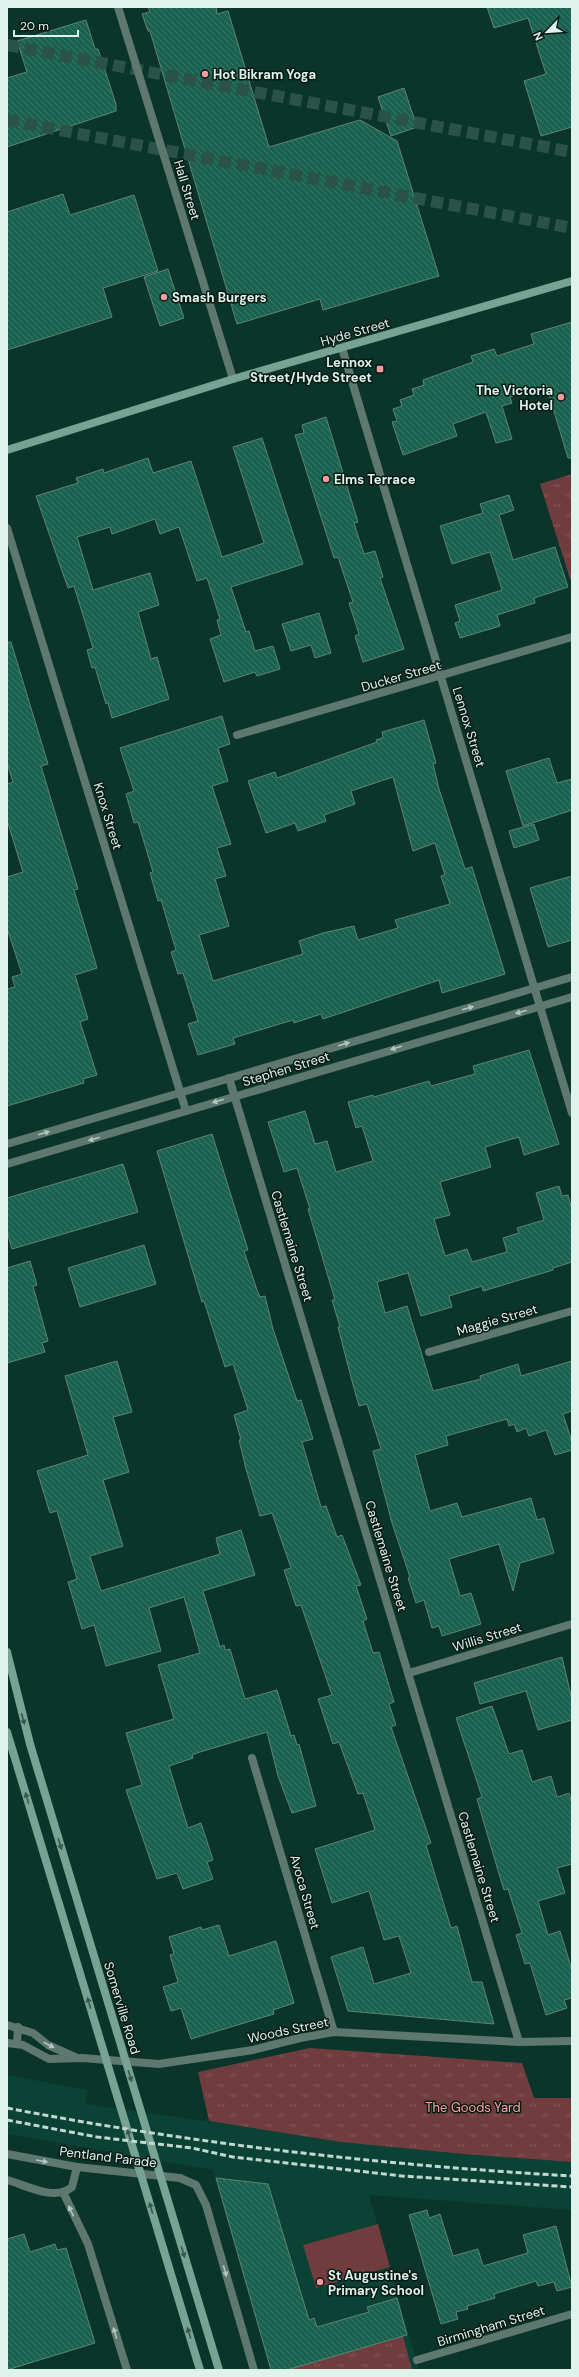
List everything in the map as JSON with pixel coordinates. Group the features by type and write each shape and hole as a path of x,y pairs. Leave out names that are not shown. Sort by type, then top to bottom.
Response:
{"main road":[{"name":"Hyde Street","path":"7,450 233,380 572,281"},
{"name":"Somerville Road","path":"7,1652 30,1744 219,2370"},
{"path":"7,1732 200,2370"}],"street":[{"name":"Hall Street","path":"118,7 233,380"},
{"name":"Lennox Street","path":"342,348 572,1113"},
{"name":"Knox Street","path":"7,528 186,1111"},
{"name":"Ducker Street","path":"237,735 572,637"},
{"name":"Stephen Street","path":"7,1144 572,977"},
{"name":"Stephen Street","path":"7,1164 572,997"},
{"name":"Castlemaine Street","path":"229,1078 519,2042"},
{"name":"Maggie Street","path":"429,1352 572,1310"},
{"name":"Willis Street","path":"409,1673 572,1624"},
{"name":"Avoca Street","path":"252,1758 334,2032"},
{"name":"Woods Street","path":"7,2025 18,2027 32,2033 48,2045 82,2058"},
{"path":"17,2044 18,2027"},
{"name":"Woods Street","path":"7,2043 26,2046 44,2058 82,2058 159,2064 182,2062 253,2050 306,2036 334,2032 519,2042 572,2041"},
{"name":"Pentland Parade","path":"7,2154 77,2167 185,2179 196,2185 201,2193 254,2370"},
{"path":"7,2180 49,2192 63,2192 72,2187 77,2167"},
{"path":"63,2192 88,2244 127,2370"},
{"name":"Birmingham Street","path":"417,2360 572,2314"}],"shaded area":[{"path":"7,2075 88,2090 85,2104 341,2142 463,2154 572,2162 572,2210 369,2195 419,2370 272,2370 213,2170 7,2134"}],"green space":[{"path":"572,474 572,585 540,484"},
{"name":"The Goods Yard","path":"310,2048 522,2063 534,2098 572,2098 572,2162 463,2154 341,2142 209,2121 198,2072"},
{"path":"378,2224 390,2267 316,2288 303,2245"},
{"path":"403,2336 412,2370 287,2370"}],"building":[{"path":"148,7 216,7 217,14 228,11 269,147 360,120 397,141 439,276 323,310 320,299 237,324 150,31 148,31 142,14 150,12"},
{"path":"487,7 572,7 572,127 541,136 524,81 546,74 528,18 494,28"},
{"path":"86,20 95,49 98,49 116,104 116,111 7,147 7,78 27,72 17,41"},
{"path":"404,88 417,127 391,136 378,97"},
{"path":"63,194 70,215 134,195 158,271 103,288 112,317 7,350 7,212"},
{"name":"Smash Burgers","path":"168,269 184,318 160,326 144,277"},
{"path":"572,322 572,458 568,458 546,385 510,397 512,403 502,406 512,439 496,443 486,412 453,424 457,436 403,455 392,422 397,421 393,409 402,406 400,400 414,395 412,389 424,385 423,380 473,362 471,356 494,349 497,356 534,344 531,334"},
{"path":"326,417 358,522 354,523 364,554 375,551 383,577 380,578 404,649 363,662 355,636 359,634 349,603 353,602 338,557 334,558 295,435 304,433 302,425"},
{"path":"262,438 303,564 231,587 246,632 249,631 255,651 273,646 280,669 257,676 255,672 224,682 210,639 221,635 217,620 220,619 207,578 197,581 179,527 160,534 155,519 112,534 110,527 77,537 93,590 150,573 159,605 138,612 151,659 157,657 169,699 112,718 108,703 106,704 95,667 92,668 87,650 93,648 74,586 68,588 36,496 78,483 76,478 103,469 104,473 148,458 153,473 191,461 222,557 264,543 233,447"},
{"path":"509,495 514,510 499,515 513,560 555,547 568,587 534,598 535,603 497,615 500,626 460,638 455,623 460,621 455,605 502,590 490,552 452,564 440,526 483,513 480,504"},
{"path":"319,613 331,653 315,658 311,645 291,651 282,624"},
{"path":"7,642 11,642 48,764 41,766 78,889 74,890 97,968 75,975 88,1019 80,1022 97,1075 83,1079 84,1083 7,1106 7,989 15,987 12,977 22,974 7,928 7,877 23,872 7,820 7,784 13,782 7,763"},
{"path":"222,716 230,744 218,748 228,781 212,786 231,844 217,848 226,876 215,879 229,926 199,935 213,981 303,954 299,941 323,933 354,926 358,940 398,928 395,920 450,904 441,876 445,875 435,843 413,851 393,777 351,791 355,804 324,815 326,821 298,831 295,823 266,833 248,781 275,772 277,778 377,742 376,740 383,738 382,732 424,720 436,763 433,764 439,789 465,869 472,867 505,974 442,993 439,980 323,1019 321,1014 294,1023 293,1020 233,1038 235,1044 198,1055 188,1024 198,1021 183,973 178,974 171,952 176,950 161,900 158,901 150,873 153,872 138,822 134,823 126,794 134,791 120,748"},
{"path":"549,758 557,783 572,779 572,810 523,826 506,771"},
{"path":"534,824 539,840 514,848 509,831"},
{"path":"572,876 572,940 548,947 530,888"},
{"path":"529,1050 559,1144 524,1155 519,1137 485,1147 491,1167 440,1182 450,1215 434,1219 445,1256 467,1249 472,1262 507,1252 503,1238 519,1233 517,1228 544,1220 536,1193 559,1186 562,1196 568,1195 572,1209 572,1262 553,1268 553,1270 483,1291 482,1286 449,1296 452,1307 421,1316 408,1273 377,1282 385,1313 407,1306 433,1391 481,1379 480,1376 518,1364 521,1376 572,1361 572,1411 563,1414 572,1442 572,1450 555,1455 546,1430 529,1436 526,1428 517,1432 514,1424 509,1426 507,1419 446,1436 448,1445 415,1455 430,1511 457,1503 462,1517 531,1498 537,1520 544,1518 554,1553 520,1563 513,1591 499,1544 449,1559 460,1596 471,1593 481,1624 442,1636 439,1626 432,1628 424,1600 416,1603 408,1578 410,1577 392,1523 373,1451 381,1449 367,1404 359,1406 338,1327 340,1327 332,1300 335,1300 308,1209 310,1209 297,1168 284,1172 268,1122 305,1111 315,1144 327,1141 336,1172 373,1161 362,1126 356,1128 348,1102 373,1095 374,1097 429,1081 431,1086 475,1074 473,1066"},
{"path":"212,1134 248,1250 244,1251 260,1297 265,1296 273,1329 297,1401 301,1400 313,1439 302,1442 321,1507 326,1506 337,1537 342,1535 361,1585 356,1586 367,1619 363,1621 373,1653 379,1652 394,1702 389,1704 396,1725 391,1727 431,1843 426,1845 451,1928 457,1926 472,1982 482,1982 494,2024 348,2011 331,1957 363,1947 374,1984 411,1973 399,1936 384,1940 369,1891 332,1903 315,1849 375,1830 363,1793 358,1794 339,1742 333,1744 318,1699 332,1695 301,1605 296,1606 284,1570 291,1568 272,1513 260,1516 246,1469 239,1440 241,1440 234,1415 248,1410 233,1364 225,1367 204,1301 202,1302 157,1151"},
{"path":"123,1164 138,1212 12,1249 7,1231 7,1198"},
{"path":"144,1245 156,1284 80,1307 68,1268"},
{"path":"30,1261 37,1285 33,1286 48,1341 42,1343 45,1352 7,1363 7,1268"},
{"path":"117,1361 132,1412 113,1417 129,1472 103,1480 123,1546 90,1556 101,1591 220,1554 216,1538 241,1530 255,1575 203,1591 220,1647 224,1645 225,1650 230,1649 245,1699 277,1690 291,1736 294,1735 297,1745 299,1744 316,1806 292,1813 278,1776 267,1732 200,1752 192,1755 193,1758 169,1766 188,1828 201,1823 213,1860 207,1862 213,1879 183,1889 177,1873 157,1879 126,1790 142,1785 126,1733 174,1719 158,1665 200,1653 184,1597 149,1608 161,1651 106,1666 94,1625 82,1629 68,1582 77,1579 57,1511 50,1513 37,1471 88,1455 65,1376"},
{"path":"562,1657 572,1700 572,1720 538,1730 526,1691 480,1704 474,1683"},
{"path":"492,1706 509,1754 522,1750 532,1782 551,1776 557,1797 569,1793 572,1803 572,1864 557,1868 565,1893 538,1901 548,1935 560,1931 572,1970 572,1998 564,2000 567,2008 546,2015 530,1963 525,1964 516,1935 522,1933 508,1889 504,1890 499,1874 477,1799 482,1797 456,1718"},
{"path":"219,1925 229,1956 276,1941 294,2003 273,2010 274,2014 191,2039 181,2008 171,2011 163,1987 178,1982 170,1955 174,1954 169,1937 201,1927 202,1930"},
{"path":"216,2178 268,2184 309,2320 314,2318 317,2327 369,2312 367,2307 397,2298 407,2335 287,2370 271,2370"},
{"path":"427,2210 429,2218 440,2214 453,2256 478,2249 483,2266 528,2253 523,2235 556,2226 572,2287 557,2291 554,2282 538,2286 536,2281 494,2294 495,2298 467,2306 468,2309 456,2312 458,2319 441,2324 409,2215"},
{"path":"24,2234 30,2252 55,2244 57,2250 66,2248 95,2343 7,2370 7,2239"}],"tunnel":[{"path":"7,45 572,152"},
{"path":"7,120 572,228"}],"railway":[{"path":"7,2108 147,2132 288,2151 430,2166 572,2176"},
{"path":"7,2120 97,2137 192,2148 233,2157 402,2176 572,2187"}],"place":[{"name":"Hot Bikram Yoga","path":"205,74"},
{"name":"Smash Burgers","path":"164,297"},
{"name":"Lennox Street/Hyde Street","path":"380,369"},
{"name":"The Victoria Hotel","path":"561,397"},
{"name":"Elms Terrace","path":"326,479"},
{"name":"St Augustine's Primary School","path":"320,2282"}]}
